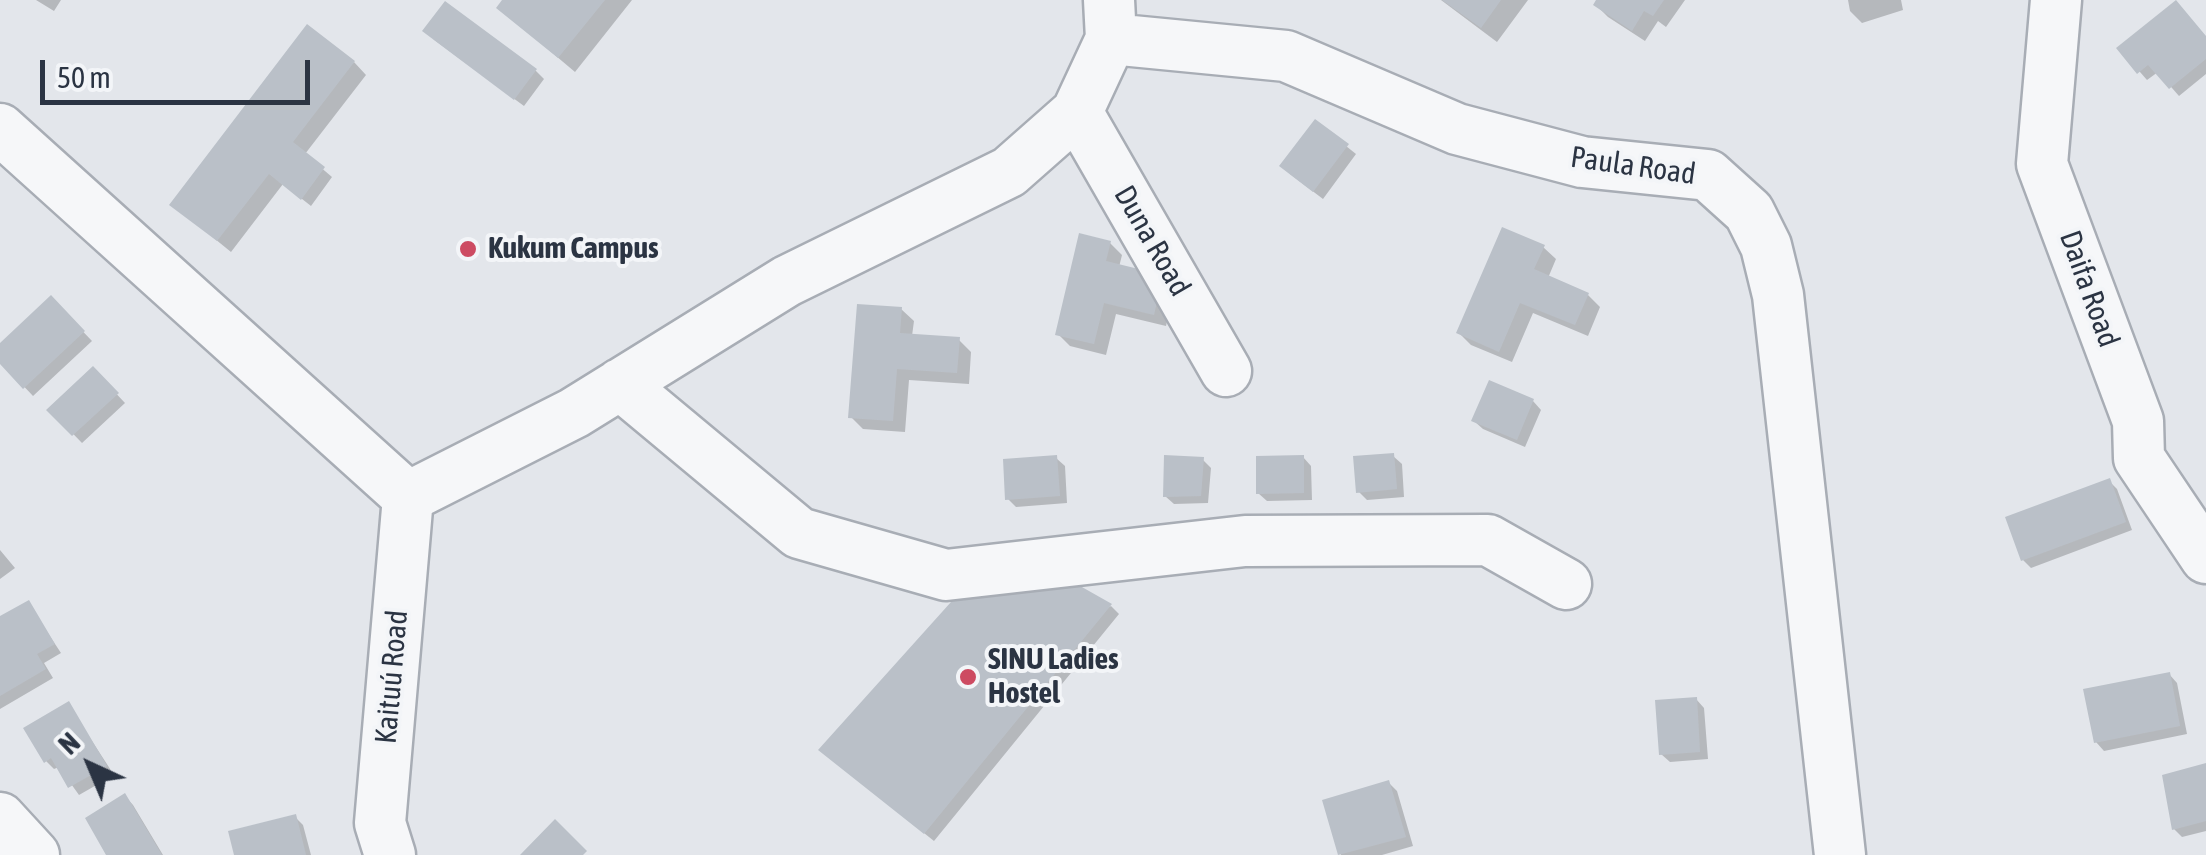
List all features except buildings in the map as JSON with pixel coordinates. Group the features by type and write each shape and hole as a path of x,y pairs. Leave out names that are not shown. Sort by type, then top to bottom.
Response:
{"street":[{"name":"Daifa Road","path":"2056,0 2042,164 2138,420 2139,458 2206,558"},
{"path":"0,129 408,497 574,412 787,281 1010,172 1077,112 1110,20"},
{"name":"Paula Road","path":"1110,20 1286,56 1457,129 1582,162 1708,176 1749,212 1766,246 1778,296 1840,855"},
{"name":"Duna Road","path":"1077,112 1226,371"},
{"path":"620,384 799,533 946,575 1246,542 1488,540 1566,584"},
{"name":"Kaituú Road","path":"390,855 380,823 408,497"},
{"path":"0,818 34,855"}],"place":[{"name":"Kukum Campus","path":"468,249"},
{"name":"SINU Ladies Hostel","path":"968,677"}]}
